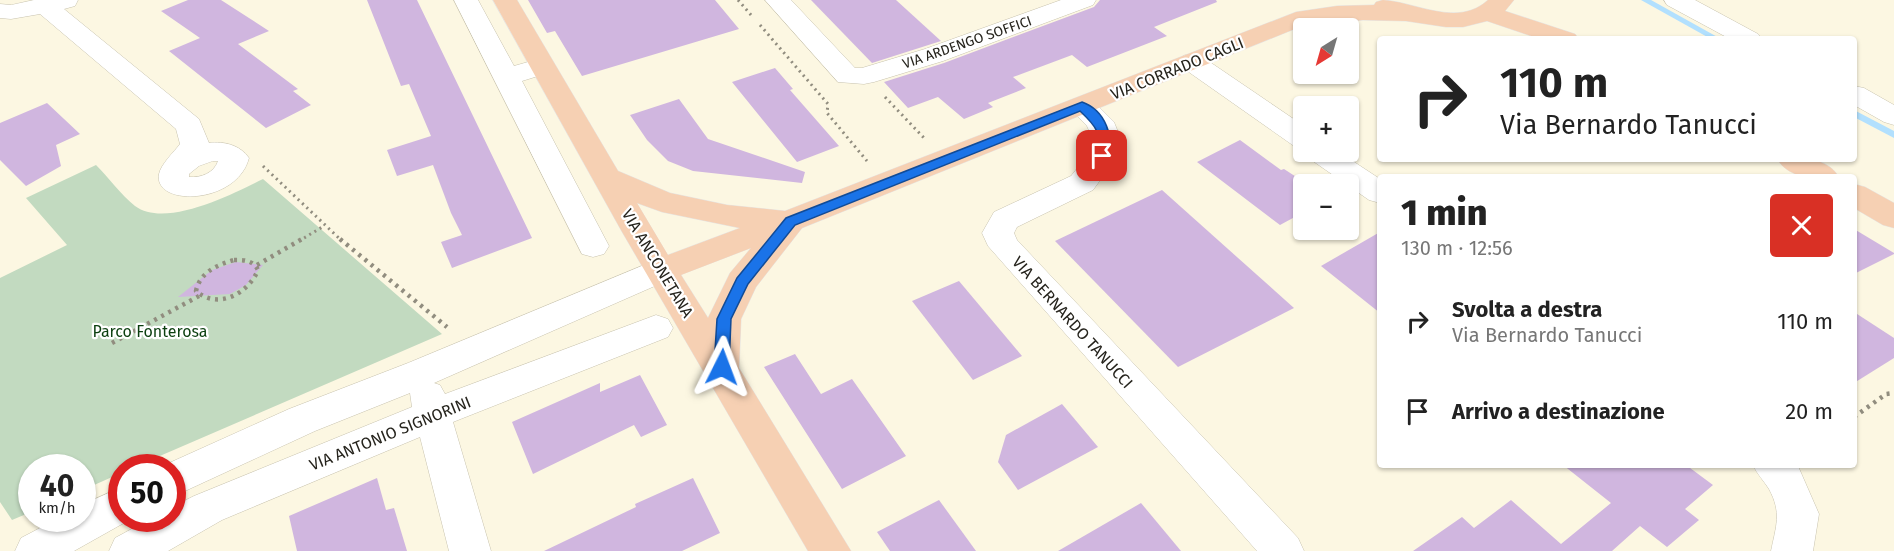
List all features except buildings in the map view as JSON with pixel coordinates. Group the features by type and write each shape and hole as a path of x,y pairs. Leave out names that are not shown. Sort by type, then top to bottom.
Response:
{"main road":[{"name":"VIA ANCONETANA","path":"504,0 661,270 722,367 830,551"},
{"path":"1298,18 1319,0"},
{"path":"1370,0 1404,14"},
{"path":"1520,0 1572,36"},
{"path":"1306,18 1336,12 1366,11 1450,20 1494,6 1559,36"},
{"name":"VIA CORRADO CAGLI","path":"661,270 1293,21"},
{"path":"1797,162 1819,174"},
{"name":"VIA CORRADO CAGLI","path":"606,177 662,202 727,216 790,221"},
{"path":"1857,196 1894,217"},
{"name":"VIA CORRADO CAGLI","path":"722,367 724,319 742,281 790,221"}],"street":[{"path":"466,0 593,246"},
{"name":"VIA ARDENGO SOFFICI","path":"777,0 848,76 864,76 934,55 1084,0"},
{"path":"1676,0 1743,36"},
{"path":"0,11 11,12 58,3 189,125 207,141 226,153 201,154 183,162 195,144 189,125"},
{"path":"1192,62 1293,132"},
{"path":"507,77 542,66"},
{"path":"1857,96 1894,116"},
{"name":"VIA BERNARDO TANUCCI","path":"1082,106 1100,122 1106,137 1102,156 1082,183 1005,220 998,233 1001,240 1004,246 1283,551"},
{"path":"1335,162 1377,191"},
{"path":"186,474 302,420 421,373 661,270"},
{"name":"VIA ANTONIO SIGNORINI","path":"130,551 208,508 432,415 656,328"},
{"path":"421,373 470,551"},
{"path":"1775,468 1784,478 1799,514 1792,551"},
{"path":"36,551 108,512"}],"path":[{"path":"260,164 324,226 475,350"},
{"path":"860,168 870,164"},
{"path":"256,265 324,226"},
{"path":"234,260 251,261 256,265 257,277 245,290 225,299 206,299 200,296 196,291 200,279 215,267 234,260"},
{"path":"112,343 200,296"},
{"path":"1857,415 1886,394 1894,393"}],"green space":[{"name":"Parco Fonterosa","path":"96,165 125,197 135,206 148,212 164,213 200,206 263,179 442,334 164,454 108,454 108,479 96,484 96,454 18,454 18,517 12,520 0,502 0,278 67,245 26,198"}],"waterway":[{"path":"1645,0 1711,36"},
{"path":"1857,115 1894,135"}],"route":[{"path":"722,367 724,319 742,281 790,221 1082,106 1100,122 1106,137 1102,156"}]}
